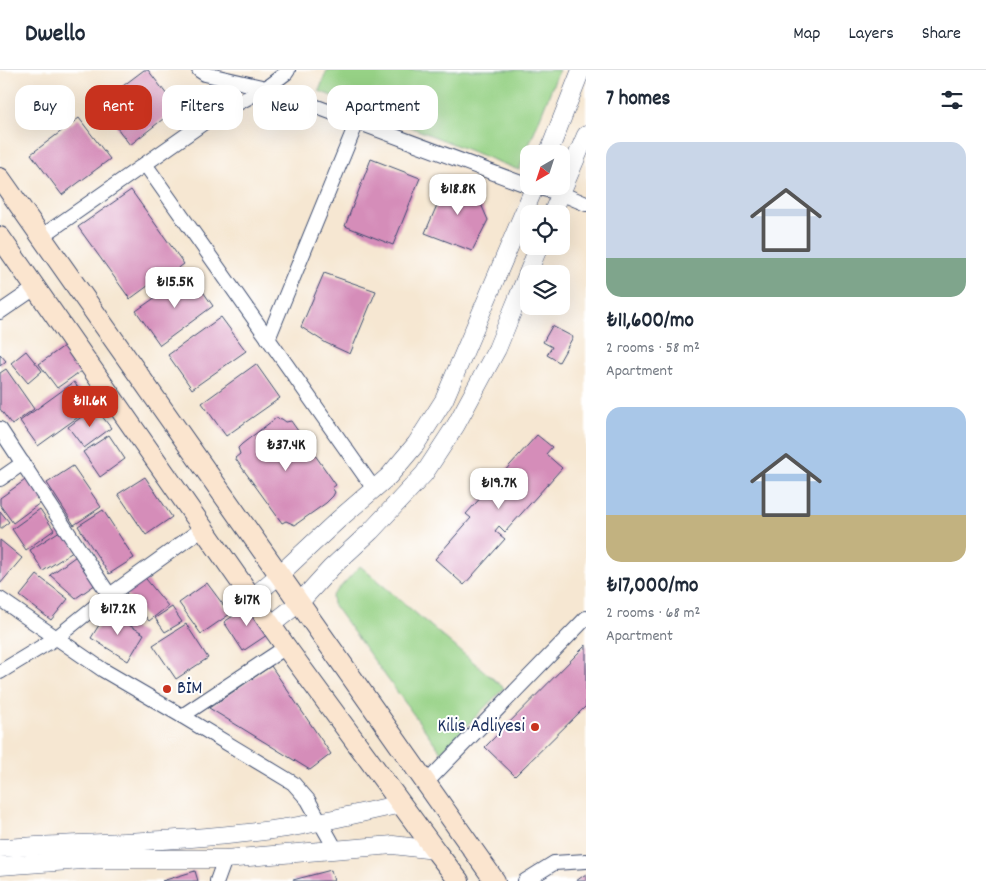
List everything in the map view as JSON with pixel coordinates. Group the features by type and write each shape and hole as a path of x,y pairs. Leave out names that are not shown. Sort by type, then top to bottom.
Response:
{"main road":[{"path":"0,178 495,881"},
{"path":"0,237 286,647 458,881"}],"street":[{"path":"199,70 205,74 253,85"},
{"path":"270,85 286,74 288,70"},
{"path":"552,145 581,70"},
{"path":"41,237 212,118 253,95"},
{"path":"268,339 354,130"},
{"path":"379,130 520,183"},
{"path":"570,171 586,135"},
{"path":"145,164 374,489"},
{"path":"252,598 389,476 416,444 444,400 529,195"},
{"path":"565,195 586,204"},
{"path":"271,625 300,602 331,568 371,532 424,474 456,425 497,350 535,255"},
{"path":"0,312 35,288"},
{"path":"0,429 110,596"},
{"path":"0,480 22,463"},
{"path":"0,672 56,638 203,528"},
{"path":"0,599 103,670 293,783 308,800 336,850"},
{"path":"426,783 586,618"},
{"path":"182,716 286,647"},
{"path":"0,848 200,838 286,828 402,804"},
{"path":"0,866 97,859 225,859 393,845 435,850"},
{"path":"217,881 225,859"},
{"path":"525,881 554,863 586,861"}],"green space":[{"path":"327,70 559,70 529,145 520,145 519,170 418,130 438,130 438,85 327,85 327,94 319,91"},
{"path":"360,566 504,688 441,752 333,604 332,596"}],"building":[{"path":"144,70 148,70 162,88 162,120 152,128 152,85 124,85"},
{"path":"79,118 85,126 85,130 88,130 110,159 62,195 31,154 63,130 75,130 75,121"},
{"path":"119,130 149,130 130,145"},
{"path":"371,159 420,178 393,245 345,226"},
{"path":"449,177 473,186 488,220 472,251 425,233"},
{"path":"131,190 184,264 169,275 167,272 130,299 78,227"},
{"path":"190,273 213,306 160,345 136,311"},
{"path":"324,273 376,291 350,354 326,343 301,327"},
{"path":"221,317 246,351 192,389 168,355"},
{"path":"552,326 573,337 559,362 547,355 552,347 543,342"},
{"path":"64,346 81,371 57,388 39,364"},
{"path":"26,351 42,371 28,383 11,363"},
{"path":"0,354 6,361 0,366"},
{"path":"256,364 280,398 226,436 202,403"},
{"path":"6,369 34,409 12,425 0,409 0,373"},
{"path":"74,382 92,407 38,446 20,421"},
{"path":"95,407 111,428 84,448 68,427"},
{"path":"276,418 286,422 291,421 336,485 332,488 335,492 333,496 326,503 295,525 286,521 282,523 235,458 240,454 238,448 242,444"},
{"path":"109,435 125,459 100,477 83,452"},
{"path":"537,435 552,447 546,454 562,468 505,532 499,526 495,531 505,539 464,585 435,559 471,518 466,514"},
{"path":"73,466 101,507 74,525 47,483"},
{"path":"145,477 172,517 146,535 118,494"},
{"path":"28,478 44,500 13,523 0,505 0,498"},
{"path":"40,509 54,530 26,550 12,529"},
{"path":"103,510 134,558 109,574 78,526"},
{"path":"0,511 9,522 0,529"},
{"path":"63,529 76,550 43,571 30,550"},
{"path":"0,540 22,558 0,584"},
{"path":"79,554 99,582 76,598 50,575"},
{"path":"142,574 168,606 149,621 123,589"},
{"path":"37,575 68,599 51,620 20,596"},
{"path":"207,583 230,614 201,634 179,603"},
{"path":"251,604 270,633 243,651 224,622"},
{"path":"172,607 182,622 165,632 155,618"},
{"path":"107,612 144,634 128,661 91,638"},
{"path":"186,624 208,658 176,679 153,645"},
{"name":"Kilis Adliyesi","path":"586,645 586,706 515,776 485,747"},
{"path":"271,666 331,754 310,770 209,708"},
{"path":"331,870 334,881 293,881 293,880"},
{"path":"195,871 198,881 162,881"},
{"path":"586,874 586,881 576,881"}],"place":[{"name":"BİM","path":"167,689"},
{"name":"Kilis Adliyesi","path":"535,727"}]}
